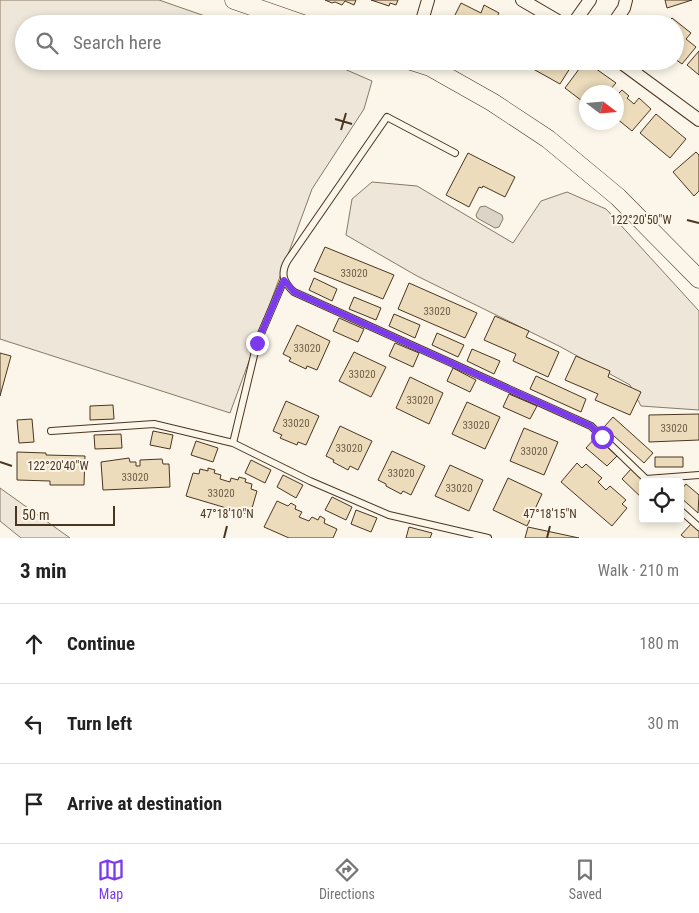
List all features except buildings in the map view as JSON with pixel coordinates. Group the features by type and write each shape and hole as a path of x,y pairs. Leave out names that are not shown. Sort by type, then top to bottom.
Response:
{"street":[{"path":"234,0 277,15"},
{"path":"423,15 428,0"},
{"path":"522,0 548,15"},
{"path":"579,15 590,0"},
{"path":"619,15 626,0"},
{"path":"434,70 484,98 548,139 618,197 699,278"},
{"path":"631,70 699,120"}],"lane":[{"path":"233,443 257,343 284,280 283,267 387,117 455,153"},
{"path":"284,280 294,292 591,426 646,478"},
{"path":"51,431 154,424 233,443 310,481 388,515 488,538"},
{"path":"665,478 699,474"},
{"path":"684,514 699,527"}],"shaded area":[{"path":"0,0 159,0 202,15 15,15 15,70 347,70 372,81 364,109 312,189 230,413 0,339"},
{"path":"372,182 417,186 513,243 541,201 567,192 606,209 699,311 699,410 641,406 630,385 559,346 417,276 346,235 352,199"},
{"path":"485,206 502,215 503,219 499,227 495,228 477,218 476,215 480,207"},
{"path":"0,488 70,538 21,538 0,521"}],"route":[{"path":"257,343 284,280 294,292 570,416 591,426 602,437"}]}
